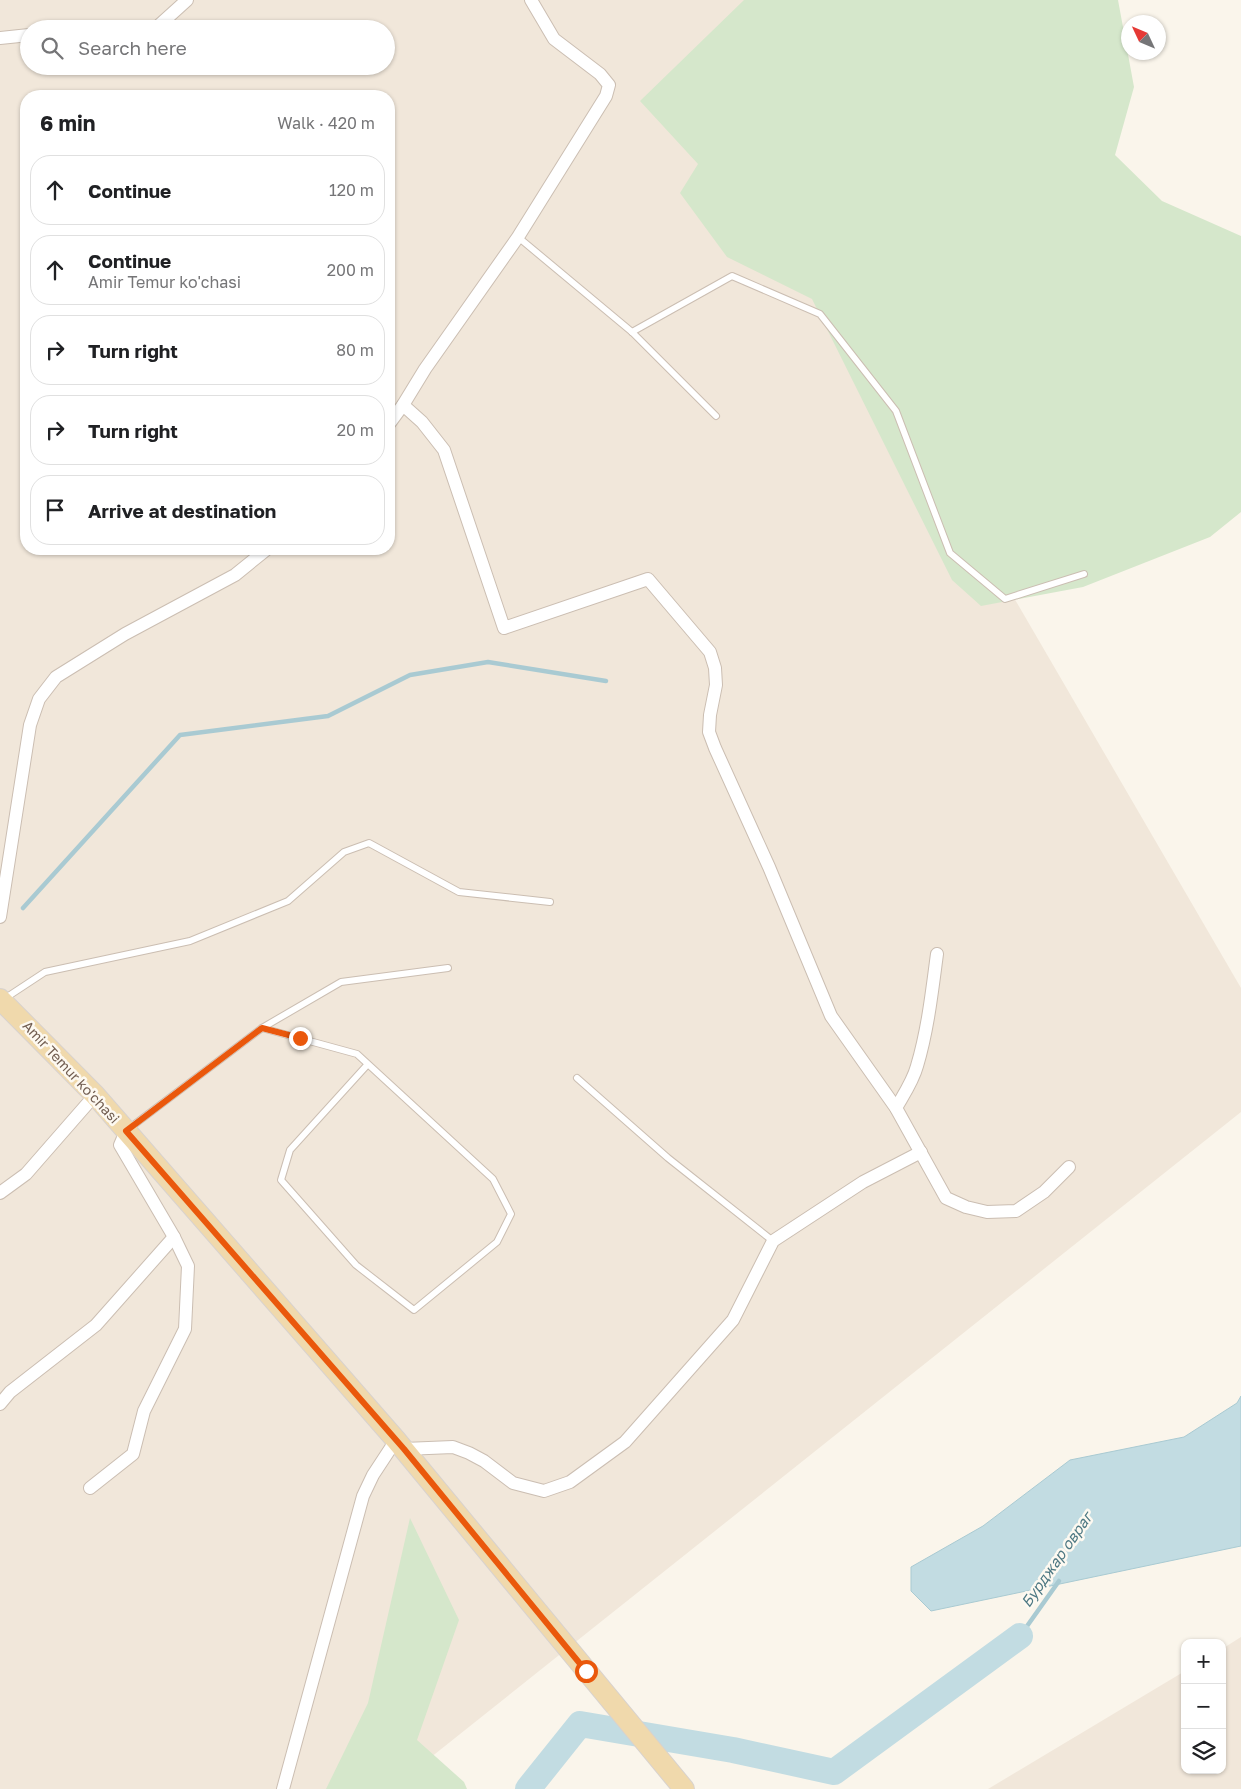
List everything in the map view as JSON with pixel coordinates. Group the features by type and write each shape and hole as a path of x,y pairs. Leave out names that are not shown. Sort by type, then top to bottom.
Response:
{"main road":[{"name":"Amir Temur ko'chasi","path":"1,999 96,1095 406,1451 684,1789"}],"street":[{"path":"166,20 187,0"},
{"path":"395,416 425,369 518,237 606,96 608,85 600,74 554,39 531,0"},
{"path":"0,38 20,36"},
{"path":"403,405 432,434 444,450 504,628 648,579 710,652 715,668 716,685 710,715 709,732 715,748 765,859 831,1016 896,1108 946,1198 966,1207 987,1212 1016,1211 1044,1192 1069,1167"},
{"path":"0,917 30,725 39,699 56,677 125,634 235,576 260,555"},
{"path":"896,1108 908,1088 917,1067 925,1036 937,954"},
{"path":"0,1193 26,1174 96,1095"},
{"path":"90,1488 133,1454 144,1411 185,1330 188,1266 174,1237 120,1145 126,1131"},
{"path":"283,1789 363,1496 373,1475 406,1451 453,1447 484,1461 513,1483 544,1491 570,1482 625,1442 734,1320 773,1241 863,1182 921,1152"},
{"path":"0,1404 10,1392 96,1325 174,1237"}],"lane":[{"path":"518,237 632,332 716,416"},
{"path":"632,332 732,276 820,314 896,411 950,553 1004,599 1084,574"},
{"path":"1,999 45,972 190,941 288,901 344,852 369,843 459,892 550,902"},
{"path":"126,1131 262,1028 341,982 448,968"},
{"path":"262,1028 357,1054 368,1064 494,1179 511,1214 497,1242 414,1310 356,1265 281,1180 290,1150 368,1064"},
{"path":"577,1078 668,1158 773,1241"}],"shaded area":[{"path":"0,0 868,0 765,170 1241,988 1241,1112 391,1789 0,1789"},
{"path":"1241,1637 1241,1789 988,1789 1181,1673 1181,1774 1226,1774 1226,1646"}],"green space":[{"path":"744,0 1118,0 1121,16 1121,60 1129,60 1134,87 1115,155 1162,201 1241,236 1241,512 1210,537 1083,587 981,606 952,580 812,299 727,257 680,193 698,164 640,101"},
{"path":"410,1518 459,1620 417,1740 464,1782 467,1789 326,1789 368,1703"}],"water":[{"path":"1241,1396 1241,1546 931,1611 911,1591 911,1567 983,1526 1070,1460 1184,1437 1237,1403"}],"waterway":[{"path":"23,908 180,735 328,716 410,675 488,662 606,681"},
{"name":"Бурджар овраг","path":"1020,1636 1059,1581"},
{"path":"528,1789 580,1724 733,1750 834,1772 1020,1636"}],"route":[{"path":"300,1038 262,1028 126,1131 404,1449 586,1671"}]}
